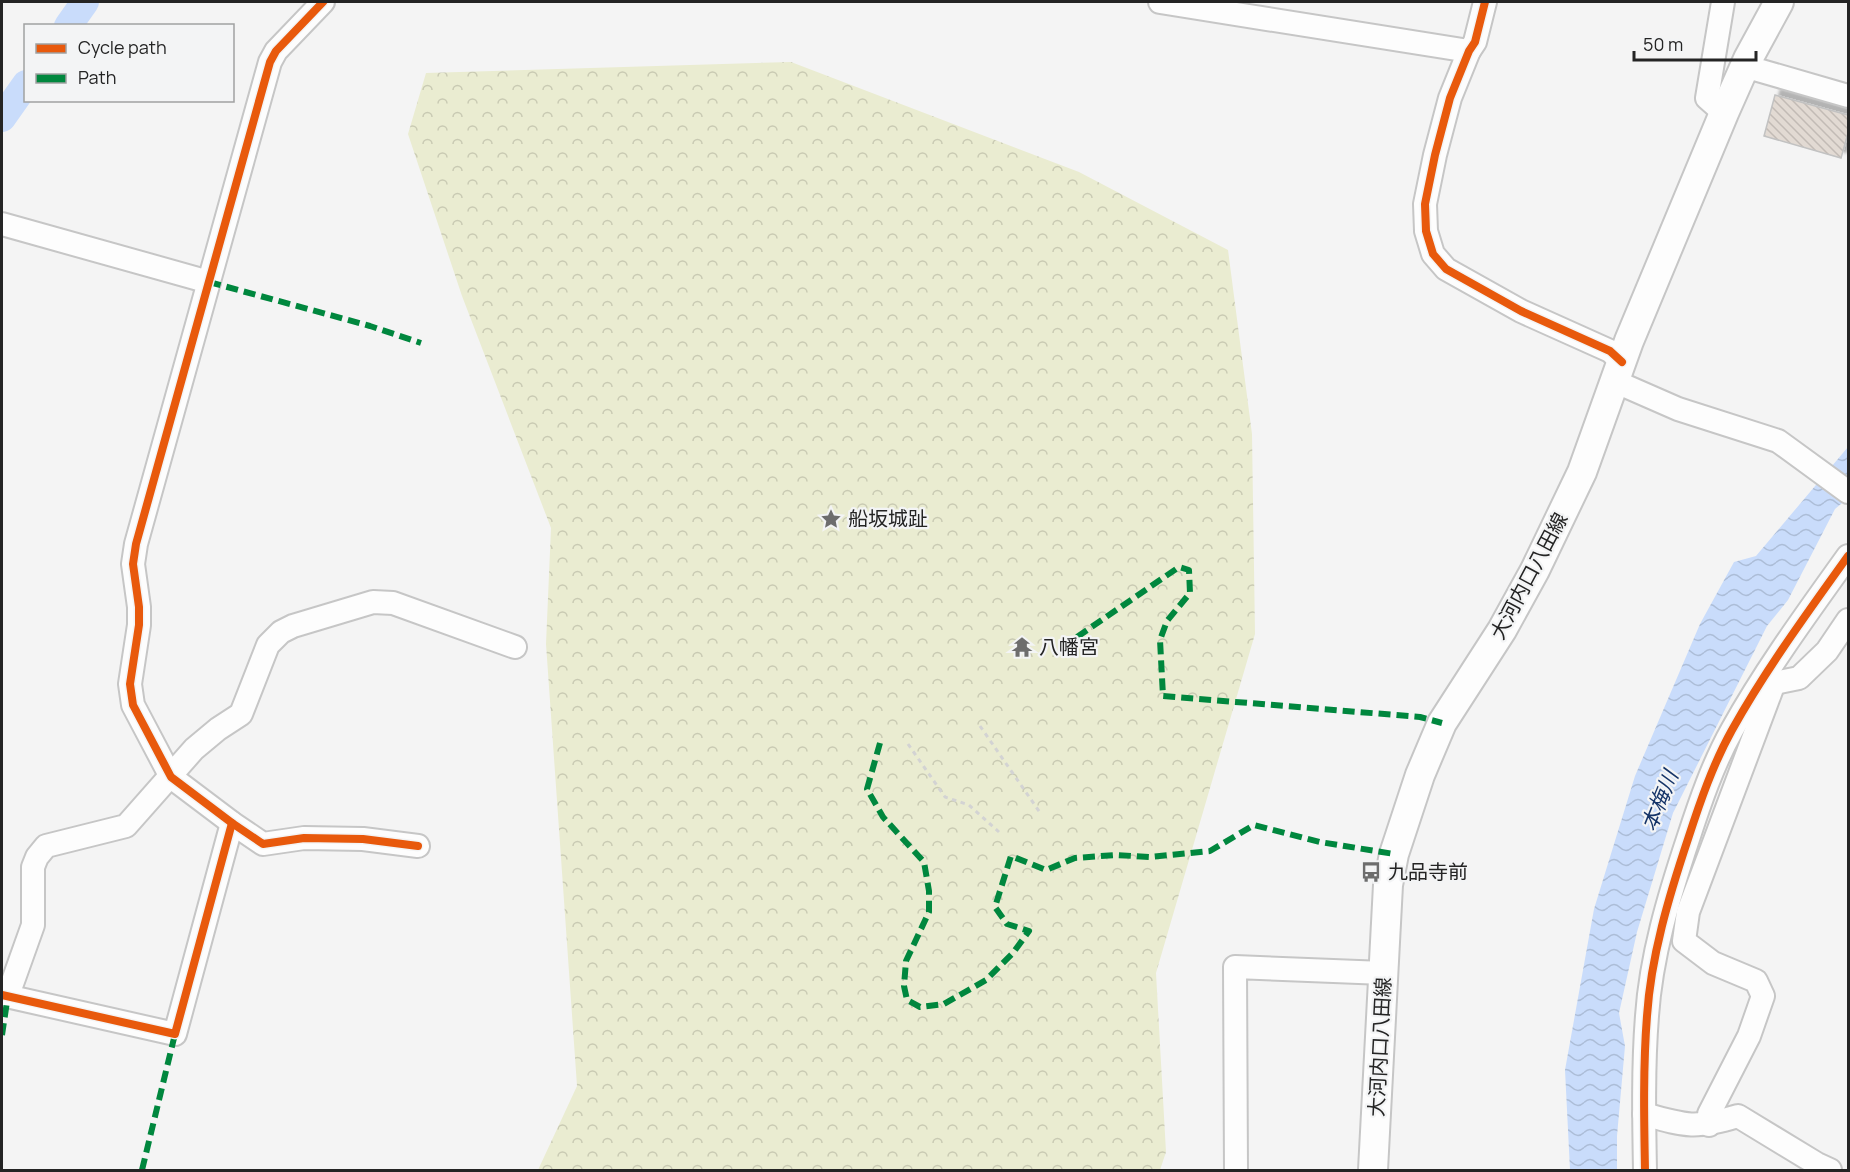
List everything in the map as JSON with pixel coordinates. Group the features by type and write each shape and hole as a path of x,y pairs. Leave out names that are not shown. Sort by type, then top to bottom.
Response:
{"main road":[{"name":"大河内口八田線","path":"1373,1170 1390,875 1394,854 1420,775 1442,723 1502,630 1535,570 1582,472 1618,371 1724,113 1744,66 1779,2"}],"street":[{"path":"323,2 276,51 270,62 136,544 133,564 140,607 140,625 130,684 133,705 171,777 263,844 304,838 363,839 418,846"},
{"path":"1160,2 1469,51"},
{"path":"1485,2 1475,42 1469,51 1450,98 1435,155 1425,204 1426,231 1433,254 1446,269 1521,311 1610,351 1618,371 1678,409 1778,441 1848,492"},
{"path":"1723,2 1707,98 1724,113"},
{"path":"1744,66 1848,96"},
{"path":"7,226 209,282"},
{"path":"1645,1170 1647,1015 1657,946 1677,871 1701,798 1731,731 1771,678 1848,556"},
{"path":"232,823 175,1034 5,995 33,925 33,867 37,857 46,846 126,826 194,748 241,714 268,645 281,632 293,626 373,602 393,603 515,647"},
{"path":"1771,678 1798,678 1827,651 1848,620"},
{"path":"1709,1125 1709,1114 1749,1036 1763,996 1756,981 1713,963 1684,941 1686,922 1771,678"},
{"path":"1236,1170 1235,967 1384,974"},
{"path":"1644,1114 1684,1125 1709,1125 1738,1116 1830,1170"}],"path":[{"path":"980,726 1041,814"},
{"path":"908,744 945,797 969,805 999,832"}],"green space":[{"path":"791,62 1079,172 1228,250 1252,434 1255,634 1156,973 1166,1152 1160,1170 538,1170 577,1086 546,644 551,528 462,296 408,134 426,73"}],"water":[{"name":"本梅川","path":"1848,447 1848,498 1835,509 1788,600 1767,626 1673,813 1637,932 1619,1013 1625,1046 1617,1136 1617,1170 1570,1170 1565,1070 1594,909 1635,776 1700,624 1734,562 1756,556"}],"building":[{"path":"1775,95 1848,115 1848,133 1841,158 1764,136"}],"waterway":[{"path":"69,24 85,2"},
{"path":"2,118 24,87"}],"marked path":[{"path":"209,282 370,326 421,343"},
{"path":"1077,637 1179,567 1189,570 1190,593 1167,621 1160,640 1163,696 1420,717 1442,723"},
{"path":"880,743 867,789 883,817 924,862 929,891 929,912 906,961 904,986 907,1000 920,1007 944,1004 986,980 1013,953 1029,931 1007,924 995,907 1011,856 1046,870 1075,858 1116,855 1150,857 1210,851 1254,825 1320,842 1394,854"},
{"path":"2,1035 8,995"},
{"path":"142,1170 175,1034"}],"cycle path":[{"path":"323,2 276,51 270,62 136,544 133,564 139,625 130,684 133,705 171,777 263,844 304,838 363,839 418,846"},
{"path":"1485,2 1475,42 1469,51 1450,98 1435,155 1425,204 1426,231 1433,254 1446,269 1521,311 1610,351 1622,362"},
{"path":"1645,1170 1644,1074 1649,994 1662,926 1674,882 1707,783 1732,730 1788,641 1848,556"},
{"path":"2,995 175,1034 232,823"}],"place":[{"name":"船坂城趾","path":"831,519"},
{"name":"八幡宮","path":"1022,647"},
{"name":"九品寺前","path":"1371,872"}]}
